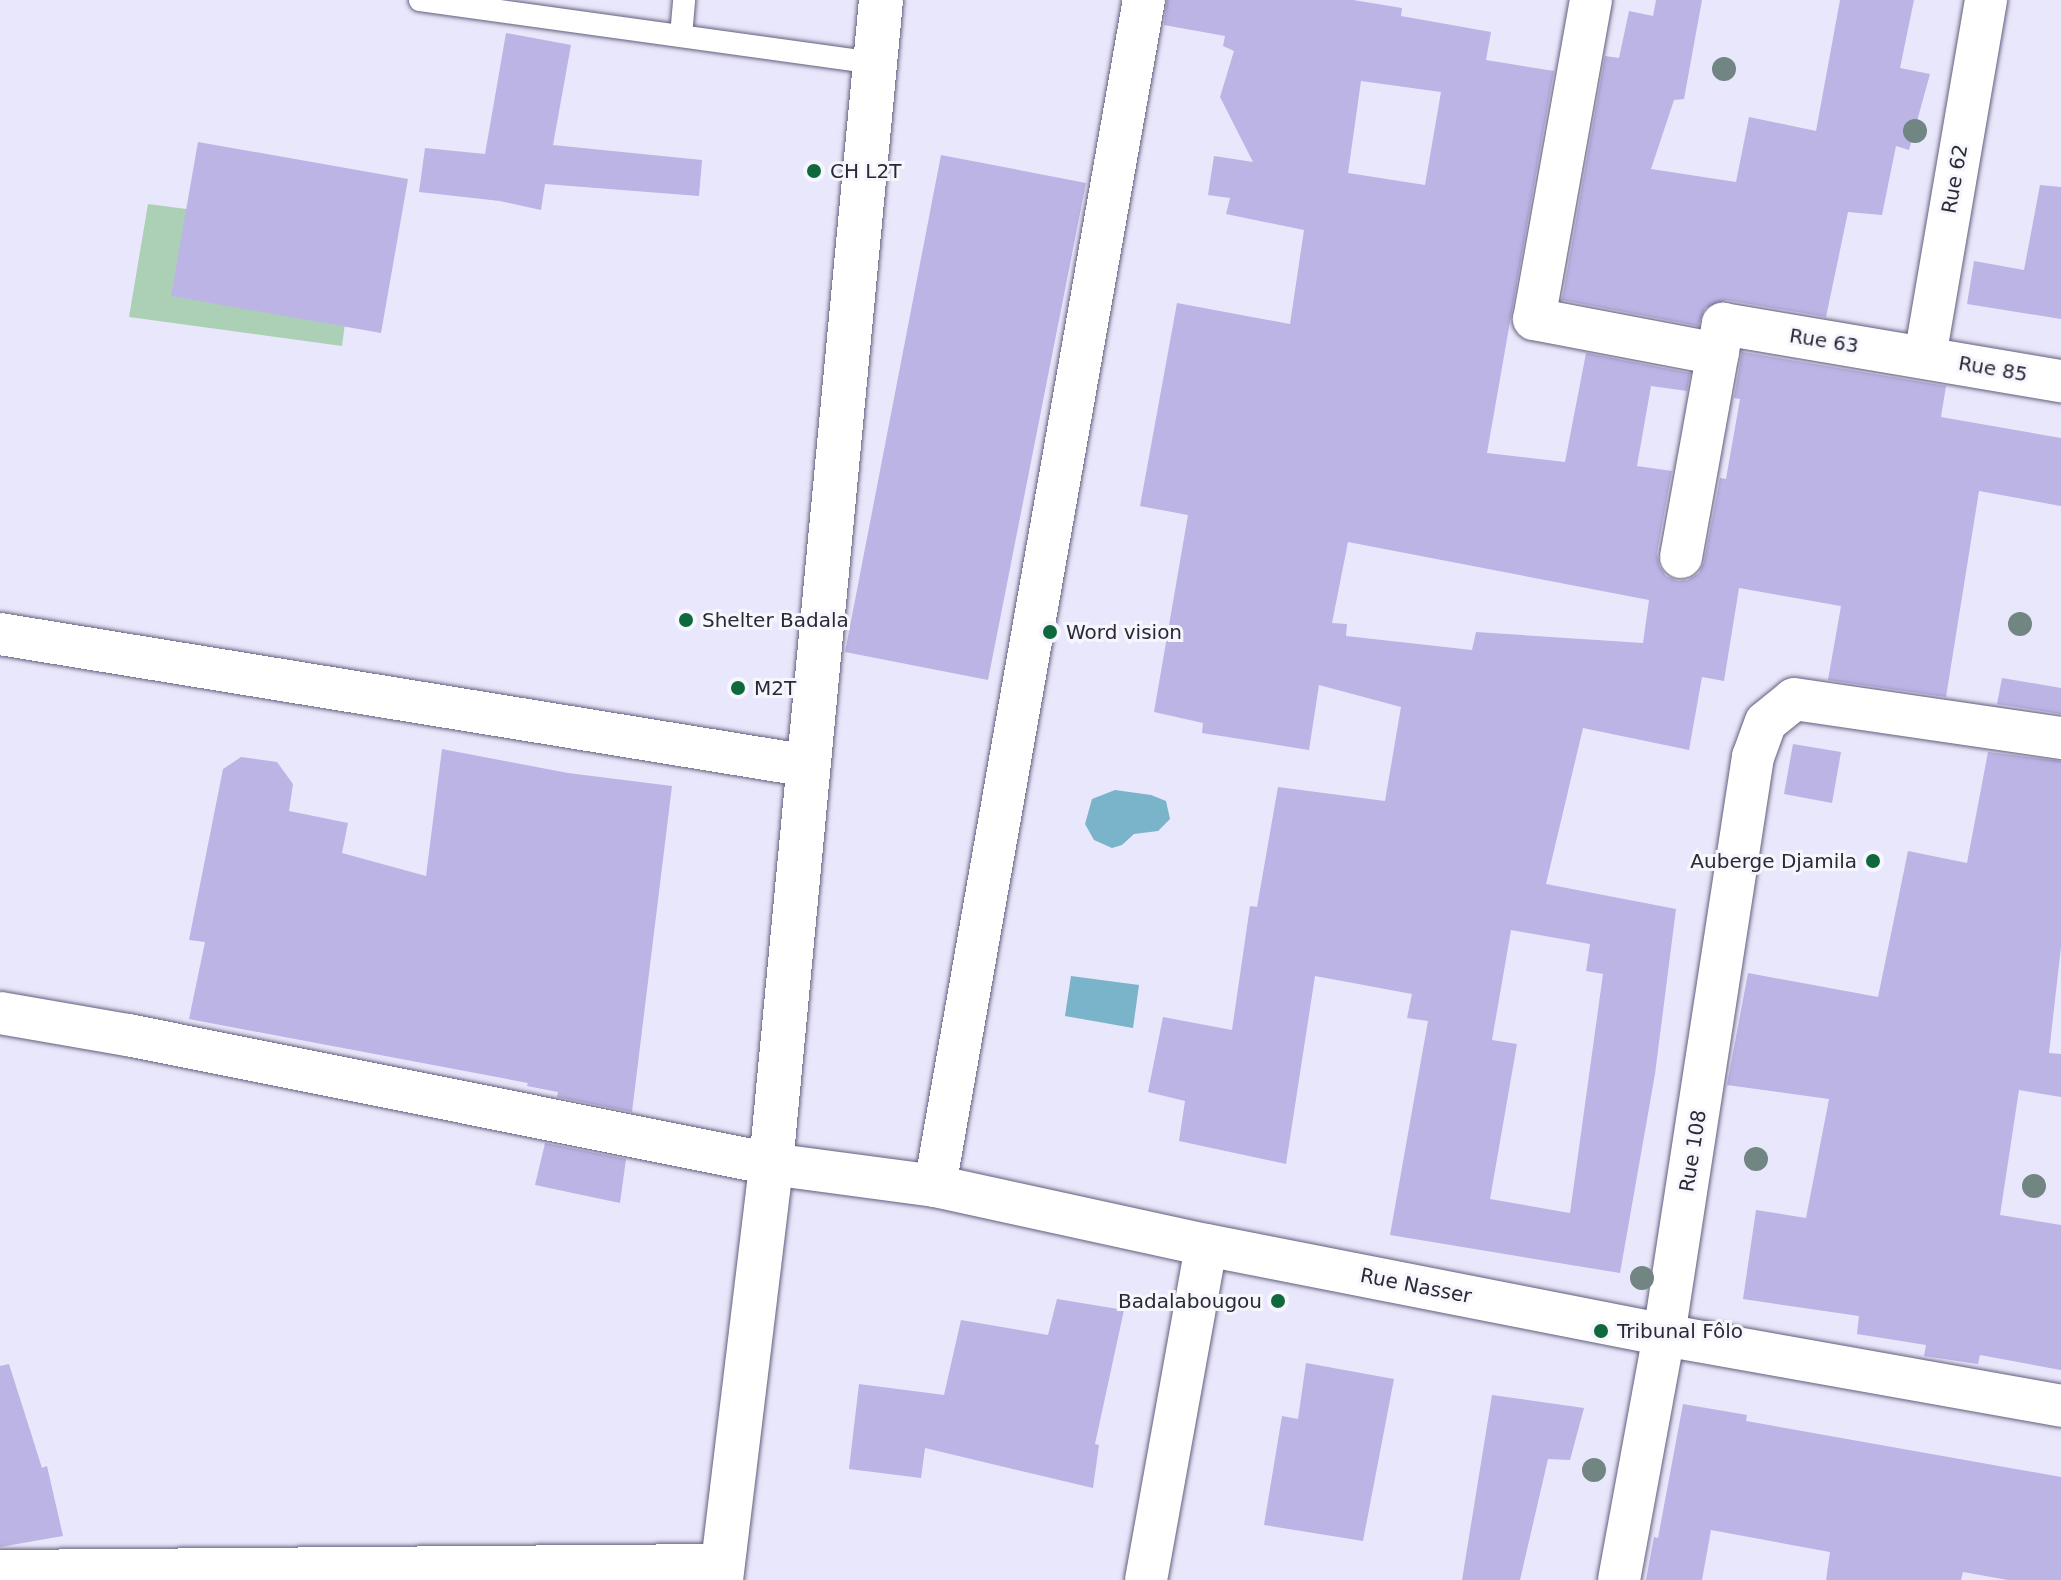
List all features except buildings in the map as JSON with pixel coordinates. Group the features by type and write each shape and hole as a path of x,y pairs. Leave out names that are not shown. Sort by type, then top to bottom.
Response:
{"street":[{"path":"0,1571 722,1572 771,1164 881,0"},
{"path":"935,1186 1144,0"},
{"name":"Rue 63","path":"1591,0 1534,319 1925,357"},
{"name":"Rue 62","path":"1925,357 1986,0"},
{"path":"1681,557 1721,339"},
{"name":"Rue 85","path":"1925,357 2061,381"},
{"path":"0,634 809,766"},
{"name":"Rue 108","path":"1619,1580 1664,1335 1753,757 1766,722 1794,699 2061,738"},
{"name":"Rue Nasser","path":"0,1013 128,1035 771,1164 935,1186 1206,1245 1664,1335 2061,1406"},
{"path":"1146,1580 1206,1245"}],"lane":[{"path":"420,0 874,63"},
{"path":"681,36 684,0"}],"green space":[{"path":"148,204 357,231 342,346 129,317"}],"water":[{"path":"1115,790 1151,795 1166,801 1170,819 1158,831 1134,834 1122,845 1112,848 1094,840 1085,824 1092,799"},
{"path":"1071,976 1139,985 1133,1028 1065,1016"}],"place":[{"name":"CH L2T","path":"814,171"},
{"name":"Shelter Badala","path":"686,620"},
{"name":"Word vision","path":"1050,632"},
{"name":"M2T","path":"738,688"},
{"name":"Auberge Djamila","path":"1873,861"},
{"name":"Badalabougou","path":"1278,1301"},
{"name":"Tribunal Fôlo","path":"1601,1331"}]}
